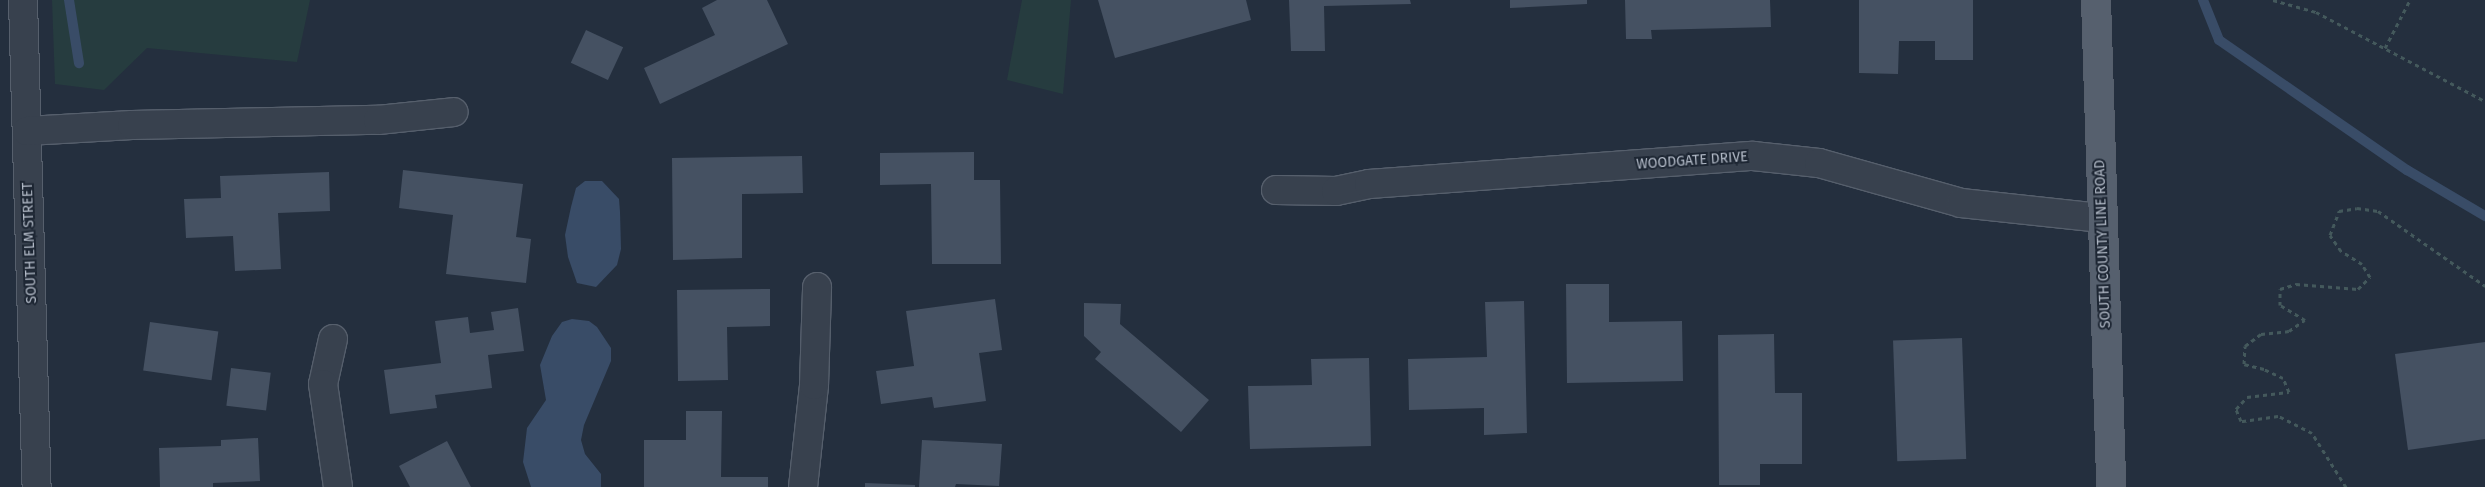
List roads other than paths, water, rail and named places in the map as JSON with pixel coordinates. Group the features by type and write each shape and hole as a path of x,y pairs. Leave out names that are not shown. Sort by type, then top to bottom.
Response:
{"main road":[{"name":"SOUTH COUNTY LINE ROAD","path":"2096,0 2111,487"}],"street":[{"name":"SOUTH ELM STREET","path":"23,0 37,487"},
{"path":"27,131 132,125 378,120 454,112"},
{"name":"WOODGATE DRIVE","path":"1276,190 1336,191 1369,184 1753,156 1819,163 1961,203 2102,218"},
{"path":"803,487 814,385 817,287"},
{"path":"333,339 323,384 338,487"}],"water":[{"path":"585,181 602,181 619,199 621,249 617,265 596,287 577,283 568,257 565,235 576,188"},
{"path":"572,319 589,321 597,327 611,348 611,361 584,425 581,440 585,454 601,474 601,487 531,487 523,462 527,428 546,400 540,365 552,336 562,322"}],"waterway":[{"path":"69,0 79,63"},
{"path":"2203,0 2219,40 2407,170 2485,216"}]}
